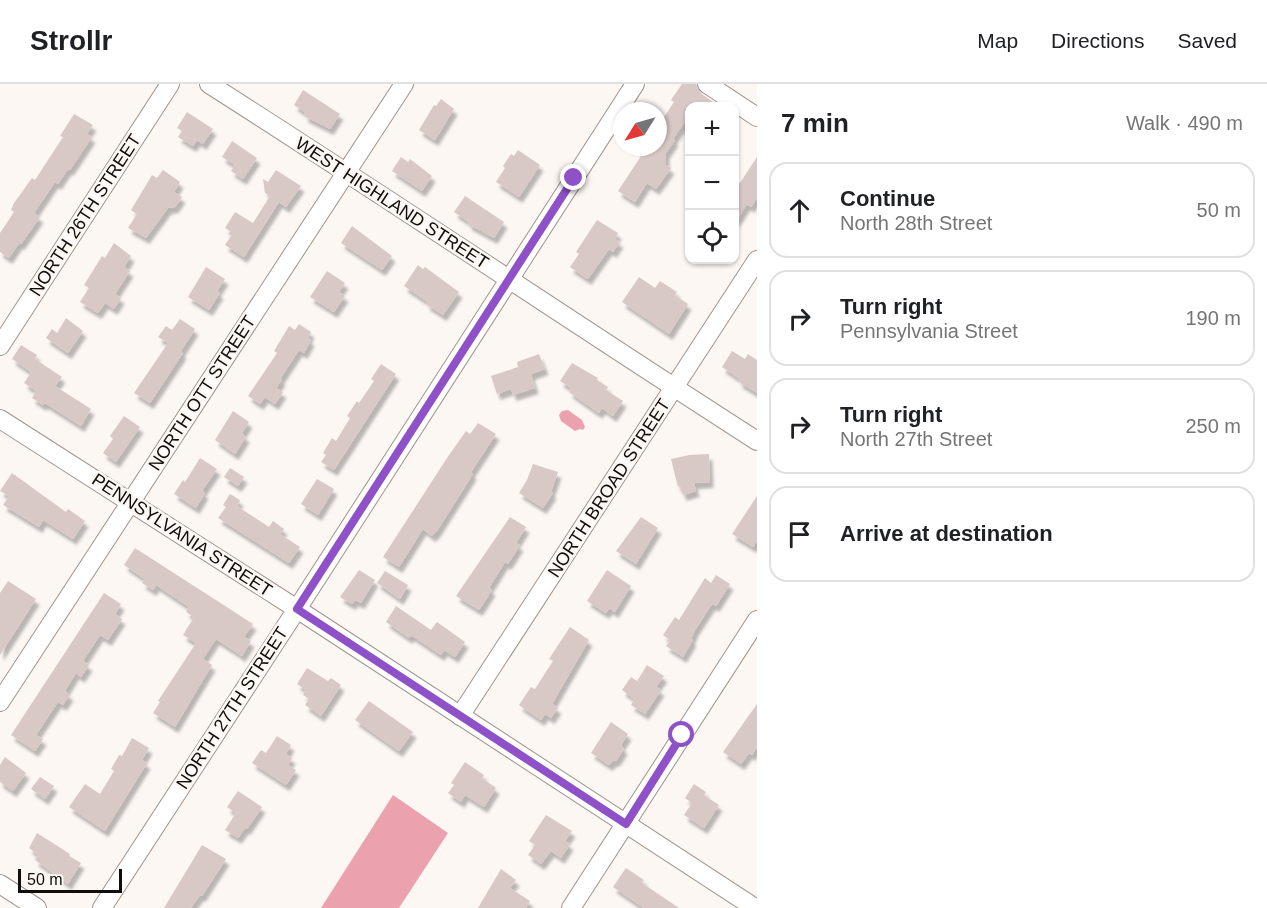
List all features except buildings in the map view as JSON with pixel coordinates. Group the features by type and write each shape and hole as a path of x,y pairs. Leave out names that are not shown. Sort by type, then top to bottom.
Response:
{"street":[{"name":"NORTH 26TH STREET","path":"0,346 170,84"},
{"name":"WEST HIGHLAND STREET","path":"209,84 757,441"},
{"name":"NORTH OTT STREET","path":"0,702 404,84"},
{"name":"NORTH 27TH STREET","path":"102,908 510,281 635,84"},
{"path":"707,84 757,117"},
{"name":"NORTH BROAD STREET","path":"460,716 757,260"},
{"name":"PENNSYLVANIA STREET","path":"0,419 297,609 755,908"},
{"path":"571,908 757,620"},
{"path":"0,884 37,908"}],"shaded area":[{"path":"568,410 582,420 585,427 583,430 575,431 561,421 559,415 562,411"},
{"path":"393,795 448,833 399,908 321,908"}],"route":[{"path":"574,178 510,281 297,609 626,824 682,735"}]}
